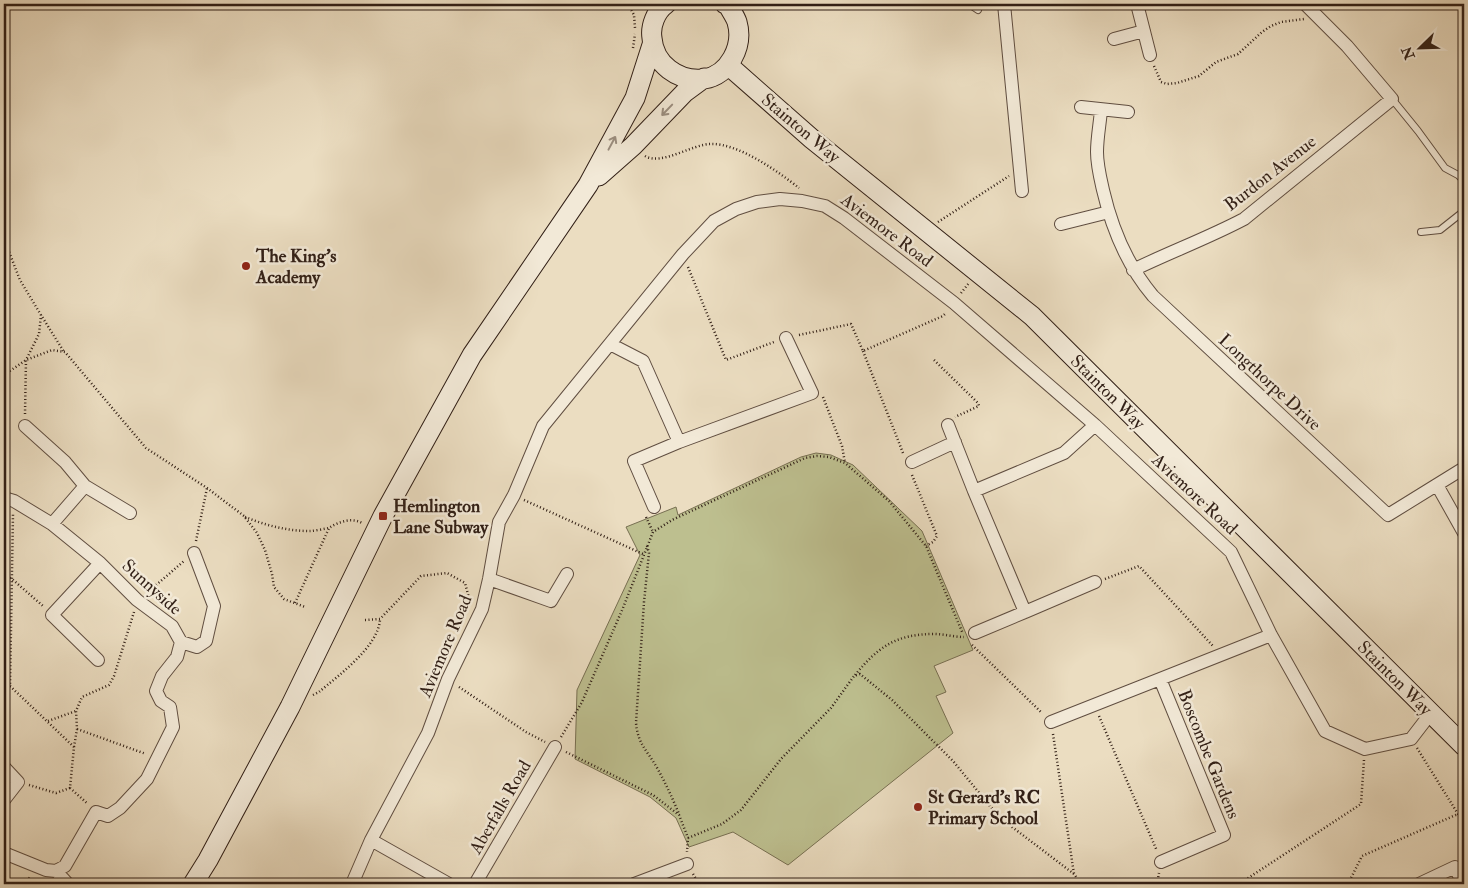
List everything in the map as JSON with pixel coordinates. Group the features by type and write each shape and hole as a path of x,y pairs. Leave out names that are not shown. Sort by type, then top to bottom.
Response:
{"main road":[{"path":"646,4 653,22"},
{"path":"666,4 653,22 652,44 660,62 672,73 688,79 704,78 717,74 728,65 734,56 738,44 740,12 725,4"},
{"path":"197,884 290,707 376,529 472,355 588,185 635,98 652,44"},
{"name":"Stainton Way","path":"728,65 812,139 1032,316 1464,746"},
{"path":"588,185 632,146 685,92 704,78"},
{"path":"193,884 208,860"}],"street":[{"path":"1004,4 1022,191"},
{"path":"1137,4 1150,55"},
{"path":"1309,8 1346,46 1392,99"},
{"path":"1114,39 1144,31"},
{"name":"Burdon Avenue","path":"1133,270 1244,219 1392,99"},
{"path":"1081,107 1128,112"},
{"name":"Longthorpe Drive","path":"1101,110 1097,150 1098,169 1109,212 1123,252 1133,270 1153,296 1388,515 1437,485"},
{"name":"Aviemore Road","path":"352,884 371,840 428,732 448,679 482,609 498,522 514,495 543,426 683,254 714,221 736,209 757,202 780,199 802,201 825,206 844,218 954,303 1095,425 1231,552 1271,635 1325,731 1365,749"},
{"path":"1061,224 1109,212"},
{"path":"654,508 634,461 679,442 812,393 786,338"},
{"path":"610,344 642,361 679,442"},
{"path":"948,425 1025,612"},
{"path":"974,492 1064,453 1095,425"},
{"path":"25,426 65,462 86,486 130,513"},
{"path":"909,463 955,442"},
{"path":"1464,468 1437,485 1464,533"},
{"path":"52,524 86,486"},
{"name":"Sunnyside","path":"9,499 52,524 100,563 137,600 172,626 181,642 177,656 162,676 156,691 160,701 170,707 173,728 147,779 120,808 108,816 96,812"},
{"path":"181,642 197,646 206,641 214,606 194,553"},
{"path":"98,660 52,615 100,563"},
{"path":"489,579 551,601 567,574"},
{"path":"970,638 1095,582"},
{"name":"Boscombe Gardens","path":"1161,862 1224,835 1160,679 1271,635"},
{"path":"1051,722 1160,679"},
{"path":"1365,749 1411,738 1431,713"},
{"name":"Aberfalls Road","path":"475,884 555,747"},
{"path":"4,767 18,782 4,800"},
{"path":"4,853 46,870 56,871 65,866 96,812"},
{"path":"371,840 449,884"},
{"path":"634,884 687,864"},
{"path":"1418,884 1455,867 1463,884"},
{"path":"56,871 68,884"}],"lane":[{"path":"969,4 978,10"},
{"path":"1392,99 1445,168 1458,175 1464,181"},
{"path":"1421,232 1440,230 1464,211"}],"path":[{"path":"628,4 634,15 636,30 633,50"},
{"path":"1150,55 1161,82 1168,84 1177,83 1199,76 1216,62 1238,54 1271,26 1281,22 1301,20 1309,8"},
{"path":"632,146 646,158 655,160 711,144 731,147 753,157 803,190 802,201"},
{"path":"933,225 1019,169"},
{"path":"4,239 20,280 65,352 146,448 207,488 244,516 262,524 310,531 329,528 339,522 358,520 376,529"},
{"path":"683,254 726,360 786,338 851,324 937,536 933,542 926,546"},
{"path":"863,351 943,316 977,272"},
{"path":"25,426 26,360 39,334 41,315"},
{"path":"4,375 26,360 52,350 65,352"},
{"path":"934,360 978,402 979,406 947,420 948,425"},
{"path":"812,393 820,390 842,446 845,463"},
{"path":"555,747 582,702 653,532 672,520 805,458 829,457 845,463 889,501 926,546 970,638 1051,722 1074,874"},
{"path":"514,495 644,554"},
{"path":"4,700 10,686 12,579 9,499"},
{"path":"244,516 257,533 265,550 274,587 284,599 304,607"},
{"path":"295,603 329,528"},
{"path":"647,546 649,553 636,723 637,735 667,787 688,838 722,824 741,810 781,759 831,708 854,676 875,653 904,637 936,634 970,638"},
{"path":"1095,582 1139,566 1220,655"},
{"path":"365,620 380,619 421,576 447,573 465,583 470,602"},
{"path":"4,574 52,615"},
{"path":"312,696 361,656 380,628 380,619"},
{"path":"854,676 860,674 892,700 953,761 999,818 1074,874 1081,884"},
{"path":"448,679 526,732 653,795 679,815"},
{"path":"10,686 74,747 70,788"},
{"path":"1094,705 1161,862 1157,884"},
{"path":"48,721 76,711"},
{"path":"77,729 157,759"},
{"path":"1411,738 1458,814 1464,819"},
{"path":"1240,884 1361,804 1365,749"},
{"path":"18,782 56,793 70,788"},
{"path":"70,788 96,812"},
{"path":"1348,884 1362,856 1458,814"}],"green space":[{"path":"816,453 831,455 853,465 922,531 973,650 934,666 946,692 936,696 953,733 788,865 733,832 689,847 676,818 650,797 575,759 577,690 640,555 626,527 676,507 678,515 801,457"}],"place":[{"name":"The King's Academy","path":"246,266"},
{"name":"Hemlington Lane Subway","path":"383,516"},
{"name":"St Gerard's RC Primary School","path":"918,807"}]}
